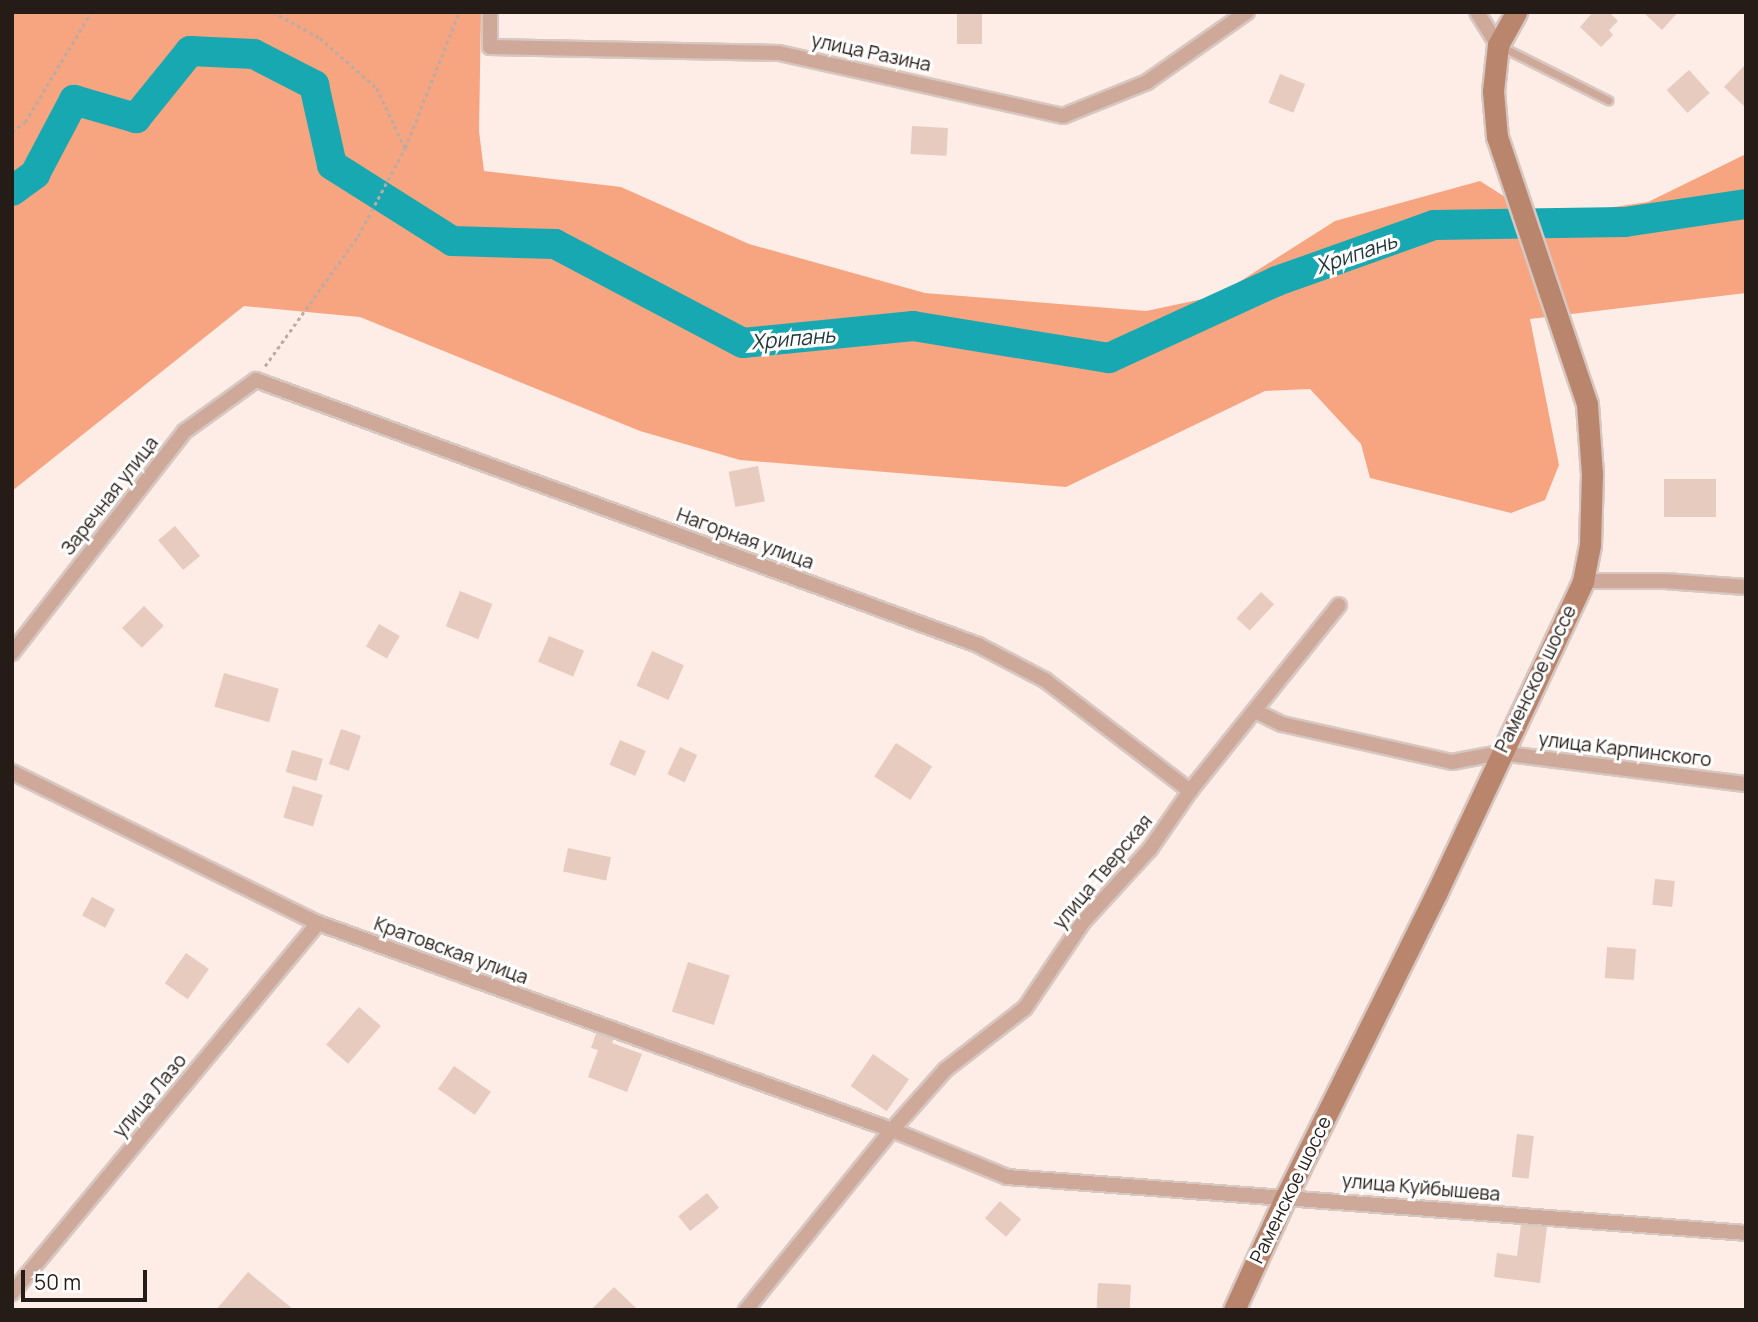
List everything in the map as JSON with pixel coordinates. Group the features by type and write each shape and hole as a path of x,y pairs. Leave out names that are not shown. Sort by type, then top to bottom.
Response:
{"main road":[{"name":"Раменское шоссе","path":"1234,1310 1286,1196 1436,894 1583,581 1590,545 1592,474 1587,404 1496,137 1493,91 1498,45 1516,12"}],"street":[{"name":"улица Разина","path":"490,12 490,47 779,53 1063,116 1147,82 1247,12"},
{"path":"1477,12 1498,45"},
{"name":"Заречная улица","path":"12,653 185,431 256,380"},
{"name":"Нагорная улица","path":"256,380 978,645 1045,680 1190,791"},
{"path":"1583,581 1665,581 1746,587"},
{"name":"улица Тверская","path":"746,1310 892,1130 945,1070 1025,1008 1083,922 1150,849 1190,791 1339,605"},
{"name":"улица Карпинского","path":"1255,711 1282,723 1452,762 1500,753 1746,784"},
{"name":"Кратовская улица","path":"12,772 318,923 892,1130"},
{"name":"улица Лазо","path":"12,1293 318,923"},
{"name":"улица Куйбышева","path":"892,1130 1007,1177 1286,1196 1746,1233"}],"lane":[{"path":"1498,45 1608,100"}],"path":[{"path":"12,132 25,122 91,12"},
{"path":"273,12 320,38 377,88 405,148"},
{"path":"256,380 358,236 405,148 459,12"}],"shaded area":[{"path":"12,12 481,12 479,131 484,171 621,187 749,244 925,293 1146,311 1217,296 1335,221 1480,181 1538,218 1648,202 1746,154 1746,293 1530,319 1559,465 1545,500 1511,513 1370,478 1361,444 1310,389 1265,391 1066,487 740,460 640,431 360,317 244,306 12,491"}],"building":[{"path":"957,12 982,12 982,44 957,44"},
{"path":"1593,12 1609,12 1618,21 1609,30 1613,35 1601,47 1580,27"},
{"path":"1643,12 1678,12 1662,30"},
{"path":"1744,66 1746,68 1746,108 1724,87"},
{"path":"1689,70 1710,93 1687,113 1667,90"},
{"path":"1280,74 1305,84 1293,113 1268,103"},
{"path":"912,126 948,128 946,156 911,154"},
{"path":"758,466 765,501 735,507 729,472"},
{"path":"1664,479 1716,479 1716,517 1664,517"},
{"path":"175,526 200,556 183,570 158,540"},
{"path":"460,591 492,604 478,639 446,626"},
{"path":"1261,592 1274,604 1250,631 1236,618"},
{"path":"144,606 164,626 142,648 122,628"},
{"path":"379,624 400,636 387,659 366,647"},
{"path":"549,636 584,651 573,677 538,662"},
{"path":"652,651 684,665 669,700 637,686"},
{"path":"224,673 279,689 269,722 214,707"},
{"path":"341,729 361,736 349,771 329,764"},
{"path":"620,740 646,751 635,776 609,765"},
{"path":"896,743 932,766 910,800 874,777"},
{"path":"680,747 697,755 685,782 667,774"},
{"path":"292,750 323,759 316,781 286,772"},
{"path":"293,786 323,795 313,827 283,818"},
{"path":"568,848 611,857 606,881 563,871"},
{"path":"1655,879 1675,881 1672,907 1652,905"},
{"path":"92,897 115,909 105,928 82,916"},
{"path":"1607,947 1636,949 1634,980 1605,978"},
{"path":"186,953 209,969 188,999 165,983"},
{"path":"688,962 730,976 714,1025 672,1011"},
{"path":"359,1007 381,1026 348,1064 326,1045"},
{"path":"598,1028 615,1034 612,1043 642,1054 627,1092 588,1077 598,1050 591,1048"},
{"path":"873,1054 909,1079 887,1111 851,1086"},
{"path":"454,1066 491,1092 475,1115 438,1089"},
{"path":"1517,1134 1534,1136 1529,1179 1512,1177"},
{"path":"707,1193 719,1208 690,1231 678,1216"},
{"path":"1000,1201 1021,1219 1006,1237 985,1218"},
{"path":"1521,1224 1547,1227 1540,1283 1494,1277 1497,1253 1517,1256"},
{"path":"248,1272 294,1310 216,1310"},
{"path":"1098,1283 1131,1285 1130,1310 1097,1310"},
{"path":"614,1287 636,1308 591,1310"}],"waterway":[{"name":"Хрипань","path":"12,191 35,174 74,100 136,118 190,51 254,54 314,85 332,165 452,241 555,244 743,343 913,326 1109,358 1277,281 1434,225 1625,222 1746,204"}]}
